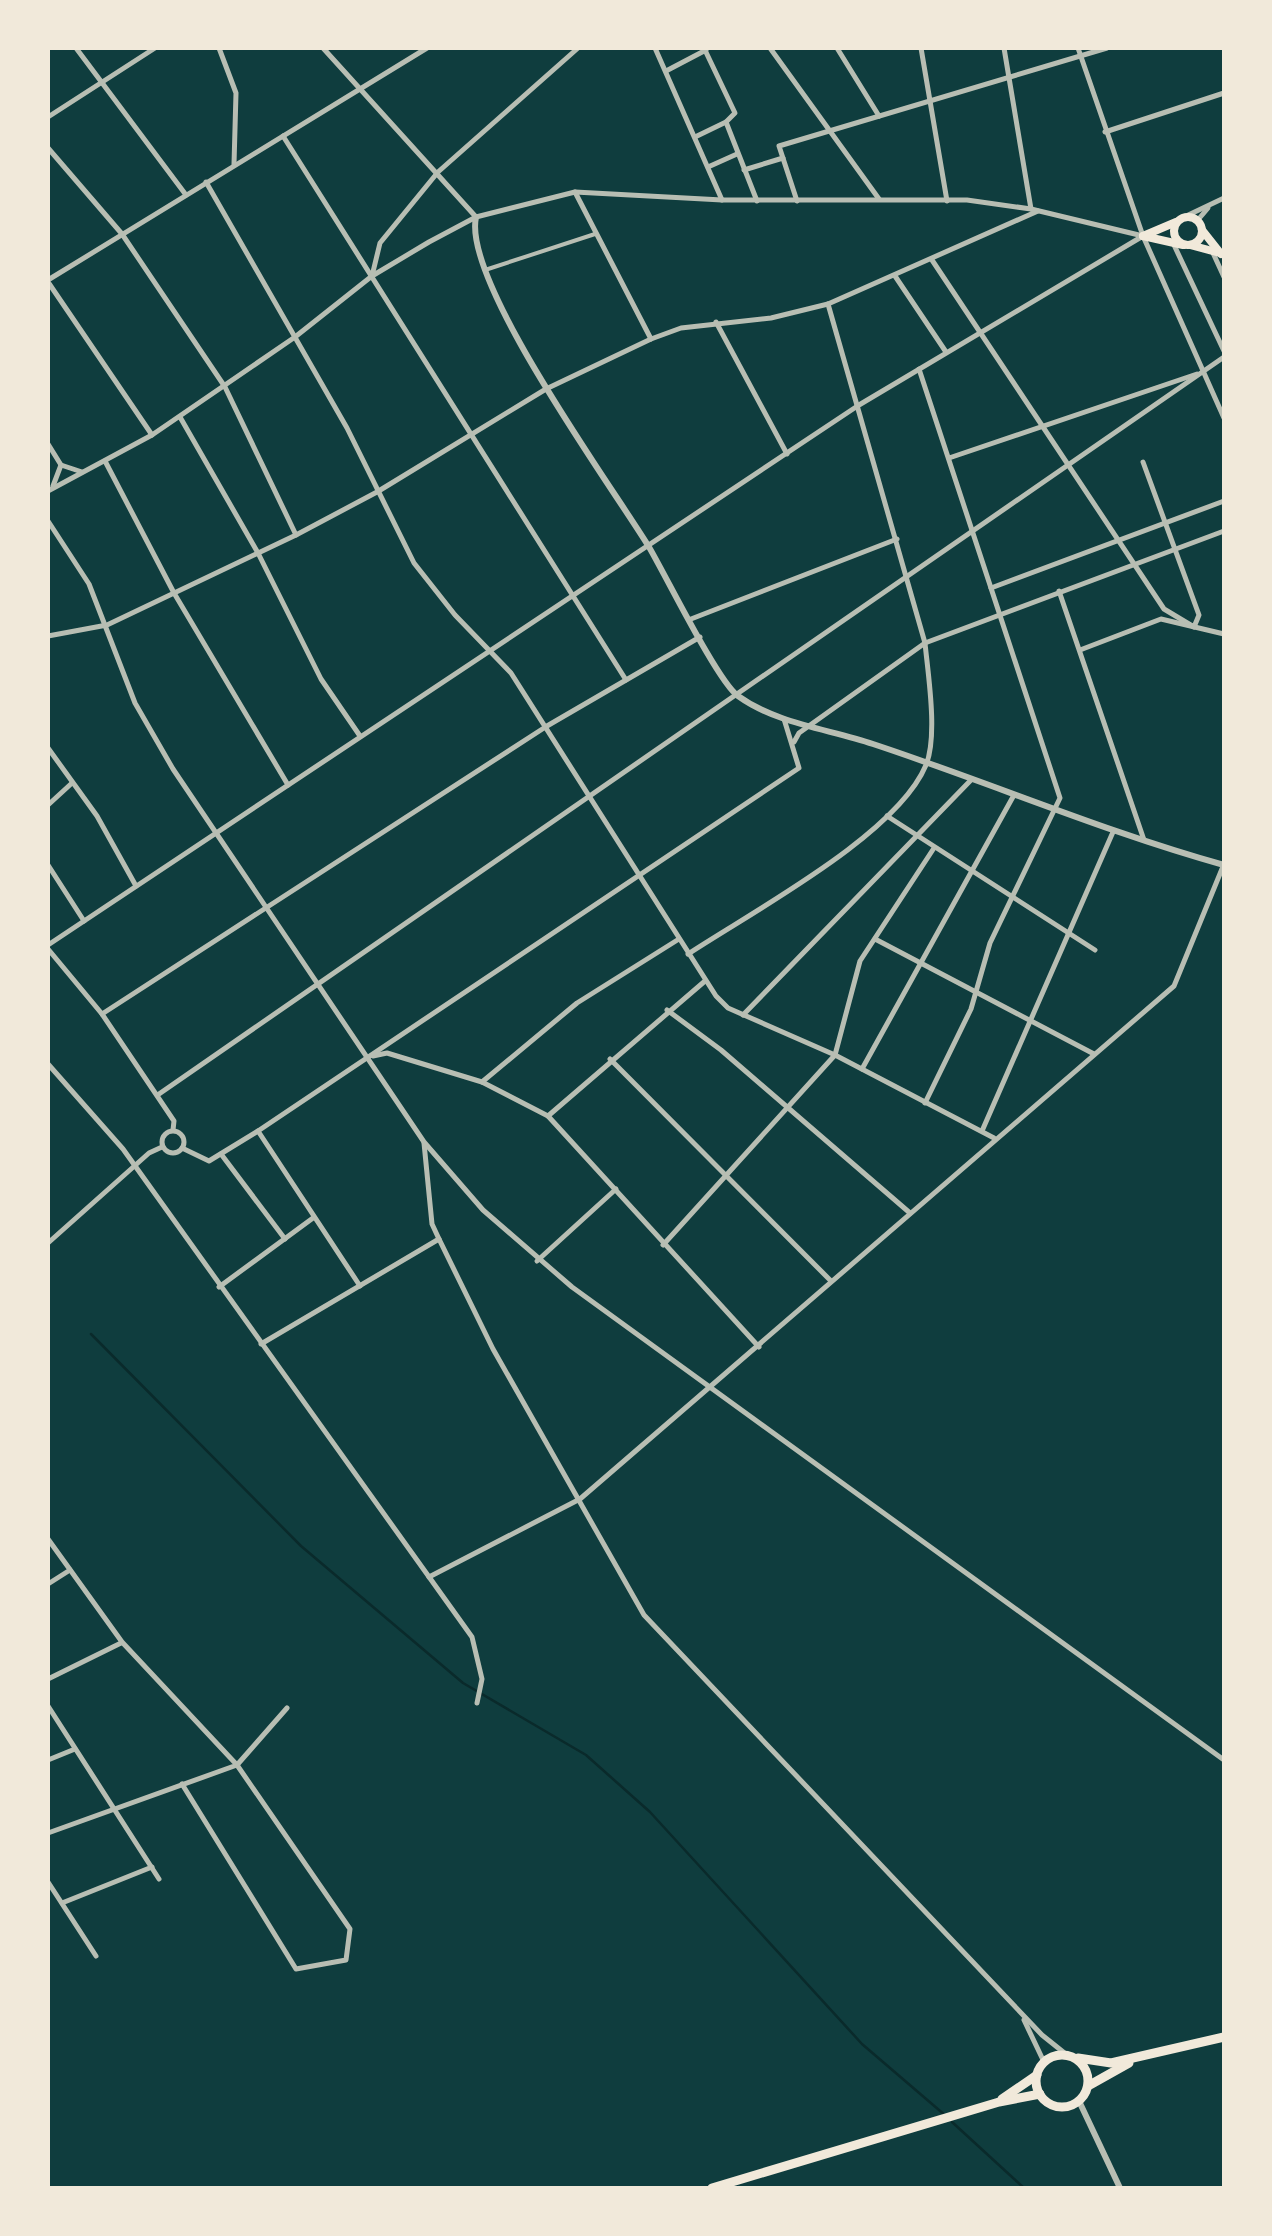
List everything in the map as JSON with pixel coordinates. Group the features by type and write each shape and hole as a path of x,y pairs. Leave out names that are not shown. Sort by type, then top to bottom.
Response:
{"main road":[{"path":"1181,219 1174,233 1187,245"},
{"path":"1144,236 1181,219 1200,225 1219,253"},
{"path":"1187,245 1200,238 1200,225"},
{"path":"1144,236 1219,253"},
{"path":"998,2102 1037,2075 1044,2062 1071,2056 1111,2063 1224,2037"},
{"path":"1071,2056 1086,2070 1088,2086"},
{"path":"712,2188 998,2102 1040,2094 1062,2107 1079,2101 1088,2086 1141,2058"},
{"path":"1037,2075 1040,2094"}],"street":[{"path":"76,48 186,196"},
{"path":"48,117 156,48"},
{"path":"218,48 236,93 234,164"},
{"path":"323,48 476,217"},
{"path":"152,435 48,281 427,48"},
{"path":"372,276 380,243 438,172 578,48"},
{"path":"656,48 722,200"},
{"path":"770,48 879,199"},
{"path":"837,48 879,116"},
{"path":"922,48 947,201"},
{"path":"1004,48 1034,210"},
{"path":"1078,48 1144,236 1224,418"},
{"path":"797,200 779,146 1107,48"},
{"path":"666,72 705,49 735,112 726,122 694,137"},
{"path":"1105,132 1224,94"},
{"path":"726,122 758,200"},
{"path":"283,136 626,680"},
{"path":"48,148 122,234 225,387 296,535"},
{"path":"707,168 737,154"},
{"path":"744,170 783,158"},
{"path":"206,182 295,338 414,563 511,674 688,954 728,1008 835,1055 994,1138"},
{"path":"50,489 152,435 295,338 372,276 476,217 575,192 722,200 947,201 1034,210 1144,236"},
{"path":"575,192 651,340"},
{"path":"1181,219 1224,198"},
{"path":"1200,225 1213,203"},
{"path":"48,636 107,625 296,535 378,492 546,389 651,340 716,322 772,318 828,304 932,260 1034,210"},
{"path":"429,1577 580,1499 1174,986 1224,865 1113,832 927,763 784,718 736,695 647,544 546,389 485,270 472,236 476,217"},
{"path":"485,270 598,234"},
{"path":"174,1130 174,1120 159,1094 48,947 859,405 1144,236"},
{"path":"159,1094 1203,372 1224,354 1173,243"},
{"path":"1219,253 1224,277"},
{"path":"932,260 1164,608 1194,627"},
{"path":"895,276 946,352"},
{"path":"688,954 859,843 887,816 927,763 930,699 925,643 828,304"},
{"path":"716,322 787,454"},
{"path":"918,370 1060,798 990,943 975,991 926,1102"},
{"path":"949,458 1203,372"},
{"path":"180,417 258,553 321,679 360,736"},
{"path":"48,444 61,465 83,472"},
{"path":"106,462 174,593 288,785"},
{"path":"1143,462 1199,615 1194,627"},
{"path":"50,489 61,465"},
{"path":"991,588 1224,502"},
{"path":"48,521 89,584 135,703 216,834 320,982 424,1142 483,1210 537,1261 1224,1760"},
{"path":"793,745 798,732 812,726 925,643 1224,531"},
{"path":"691,619 896,540"},
{"path":"1059,591 1144,842"},
{"path":"1080,650 1162,619 1224,634"},
{"path":"102,1014 547,726 700,637"},
{"path":"182,1148 202,1160 221,1154 258,1132 799,768 784,718"},
{"path":"48,748 97,816 136,886"},
{"path":"743,1015 970,780"},
{"path":"48,806 72,783"},
{"path":"862,1069 1014,795"},
{"path":"887,816 1095,950"},
{"path":"982,1132 1113,832"},
{"path":"663,1246 835,1055 860,961 934,848"},
{"path":"48,864 84,922"},
{"path":"482,1082 578,1004 679,939"},
{"path":"874,939 1094,1054"},
{"path":"548,1116 610,1059 706,981"},
{"path":"668,1010 910,1213"},
{"path":"370,1057 386,1053 482,1082 548,1116 616,1188 663,1246 760,1346"},
{"path":"610,1059 831,1280"},
{"path":"48,1064 135,1166 472,1638 482,1688 478,1701"},
{"path":"50,1238 162,1146 163,1135 174,1130"},
{"path":"174,1130 183,1137 182,1148"},
{"path":"258,1132 360,1286"},
{"path":"424,1142 432,1224 493,1348 644,1615 1014,2005 1071,2056"},
{"path":"162,1146 172,1153 182,1148"},
{"path":"221,1154 285,1239"},
{"path":"537,1261 616,1188"},
{"path":"219,1287 313,1218"},
{"path":"261,1344 439,1238"},
{"path":"48,1539 122,1642 237,1766 350,1928 346,1960 296,1969 182,1784"},
{"path":"48,1584 70,1570"},
{"path":"48,1679 122,1642"},
{"path":"48,1706 159,1879"},
{"path":"48,1833 237,1766 287,1708"},
{"path":"48,1760 75,1750"},
{"path":"62,1903 152,1867"},
{"path":"48,1882 96,1956"},
{"path":"1014,2005 1035,2035 1044,2062"},
{"path":"1079,2101 1120,2188"}],"waterway":[{"path":"91,1334 301,1546 463,1683 586,1755 650,1812 862,2044 946,2116"},
{"path":"952,2122 1024,2188"}]}
